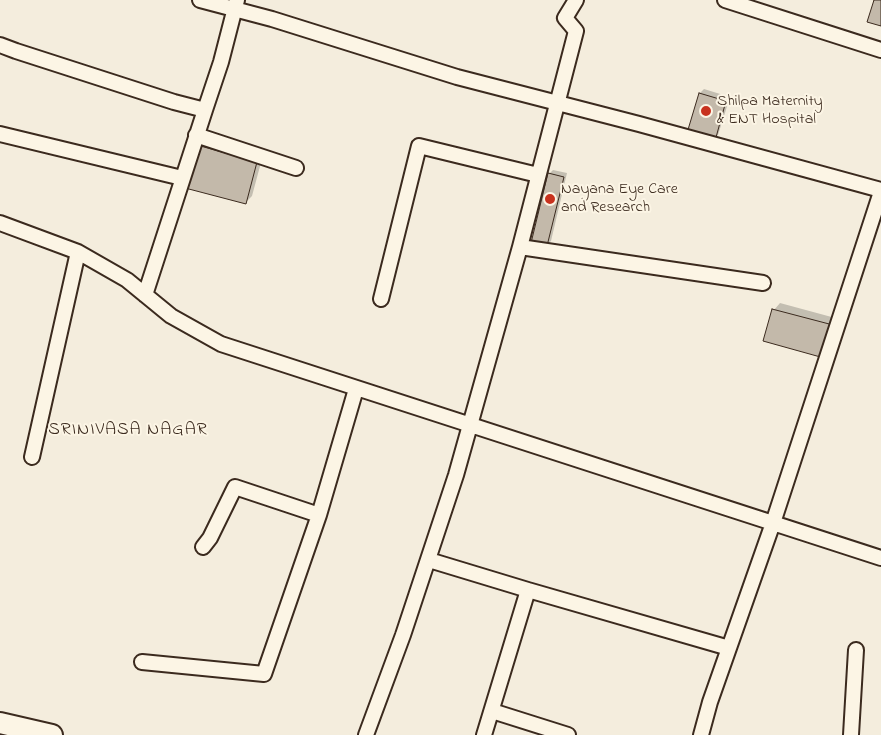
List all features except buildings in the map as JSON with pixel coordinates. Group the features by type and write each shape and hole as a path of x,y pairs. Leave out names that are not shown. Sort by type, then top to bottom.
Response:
{"street":[{"path":"200,0 235,5 272,19 457,77 881,191 773,523 710,702 701,735"},
{"path":"366,735 429,560 470,426 520,247 576,31 565,18 576,0"},
{"path":"725,0 881,50"},
{"path":"146,295 182,178 221,62 235,5"},
{"path":"0,45 174,102 205,110"},
{"path":"0,134 182,178"},
{"path":"196,135 296,168"},
{"path":"381,299 419,146 538,175"},
{"path":"0,223 78,252 127,280 171,316 221,344 881,558"},
{"path":"520,247 764,283"},
{"path":"32,457 78,252"},
{"path":"142,662 264,674 318,515 356,389"},
{"path":"203,548 210,538 235,487 318,515"},
{"path":"429,560 729,648"},
{"path":"484,735 528,590"},
{"path":"851,735 856,650"},
{"path":"492,711 568,735"},
{"path":"0,723 52,735"}],"place":[{"name":"Shilpa Maternity & ENT Hospital","path":"706,111"},
{"name":"Nayana Eye Care and Research","path":"550,199"}],"district":[{"name":"SRINIVASA NAGAR","path":"128,431"}]}
